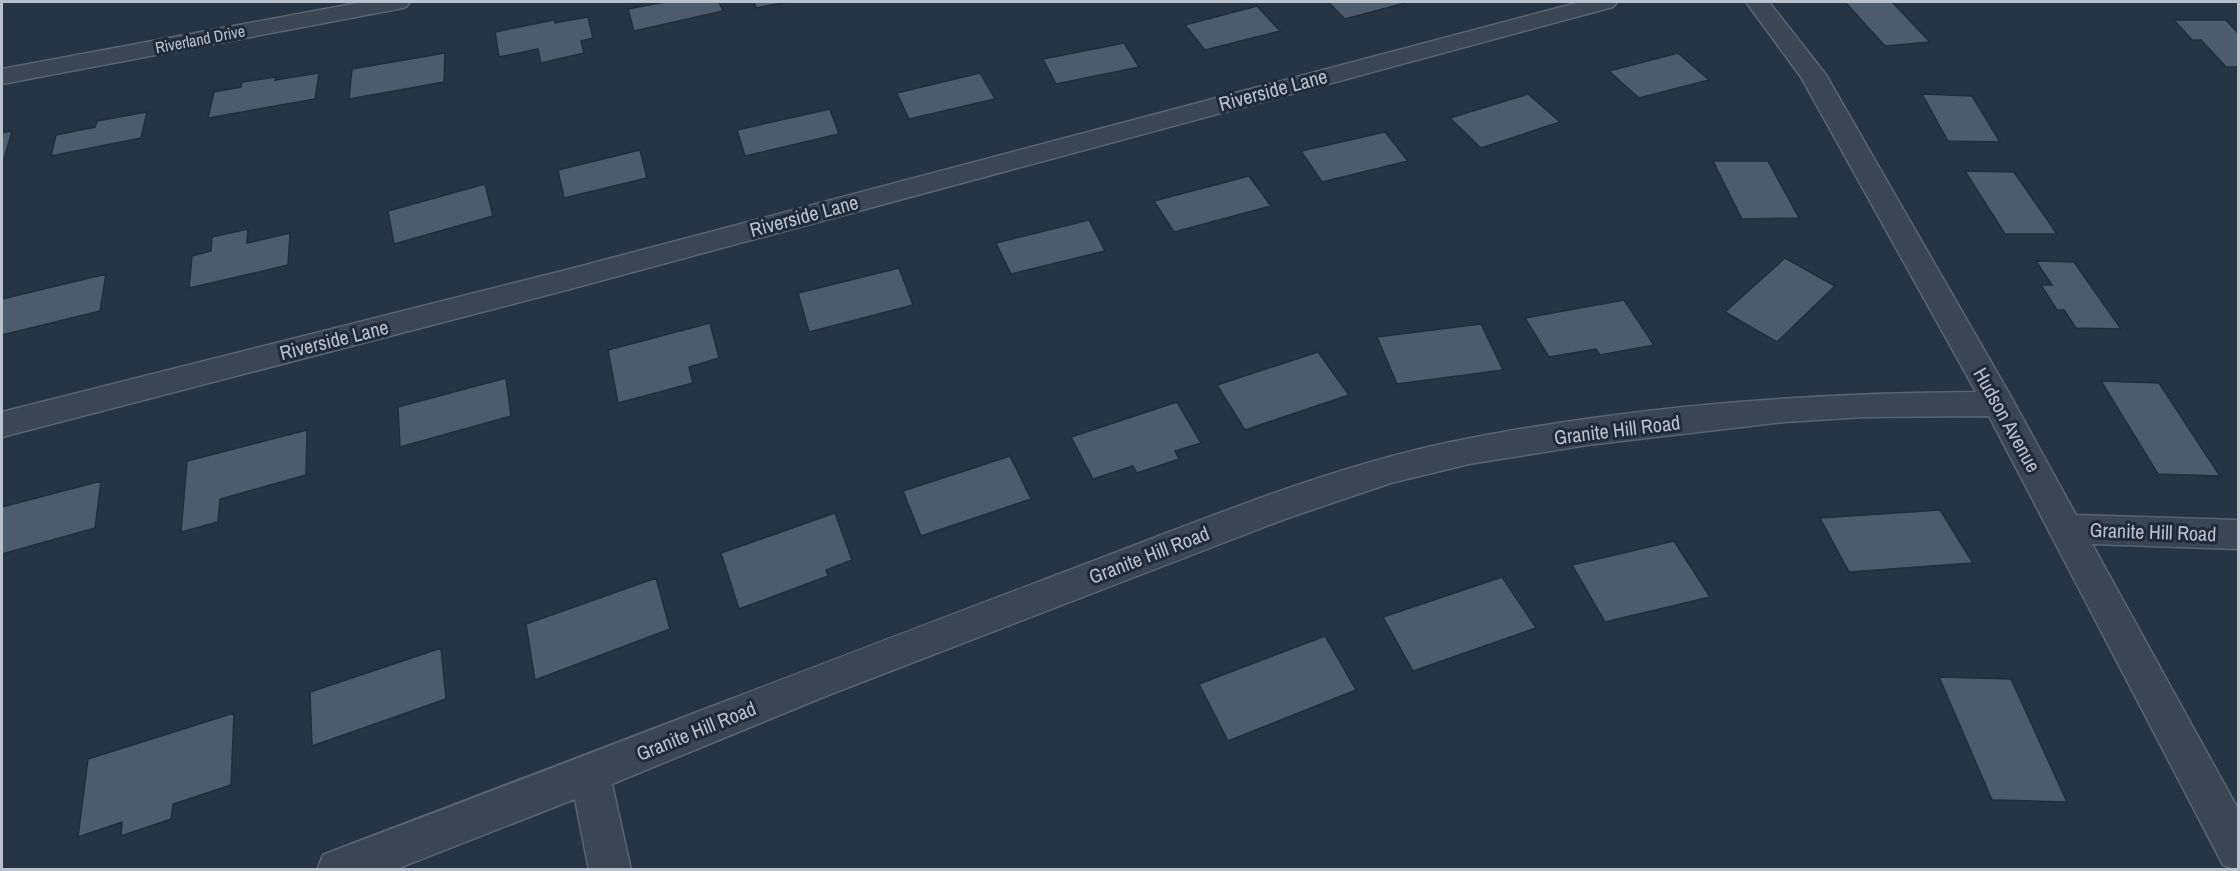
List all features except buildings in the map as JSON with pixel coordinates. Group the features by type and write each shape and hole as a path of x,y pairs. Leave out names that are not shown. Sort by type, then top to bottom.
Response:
{"street":[{"name":"Riverland Drive","path":"2,77 398,2"},
{"name":"Riverside Lane","path":"2,425 581,276 1605,2"},
{"name":"Hudson Avenue","path":"1756,2 1813,75 2000,404 2238,850"},
{"name":"Granite Hill Road","path":"338,870 590,774 828,677 1274,507 1391,470 1469,451 1587,432 1773,411 1864,405 2000,404"},
{"name":"Granite Hill Road","path":"2068,529 2238,534"},
{"path":"590,774 610,870"}]}
